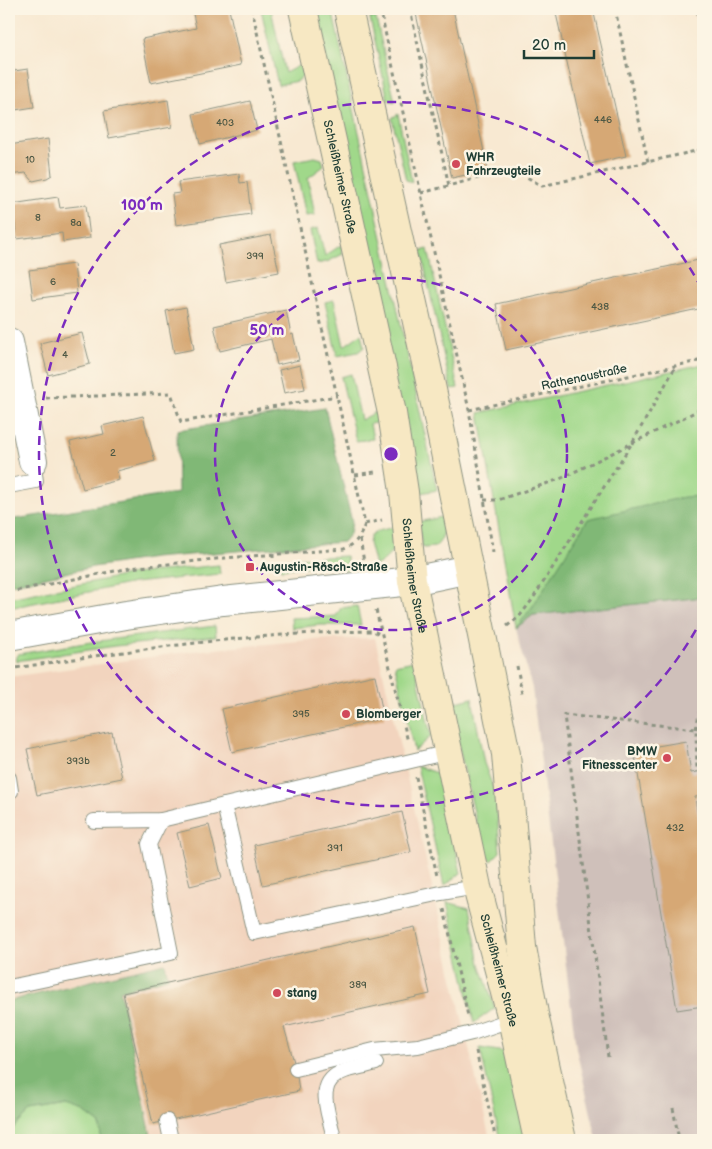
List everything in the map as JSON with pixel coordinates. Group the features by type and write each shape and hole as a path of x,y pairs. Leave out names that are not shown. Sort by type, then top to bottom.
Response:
{"main road":[{"name":"Schleißheimer Straße","path":"303,9 392,413 404,492 412,581 478,887 523,1017 562,1140"},
{"name":"Schleißheimer Straße","path":"348,9 436,408 506,754 522,947 523,1017 538,1140"}],"street":[{"path":"9,342 19,412 33,461"},
{"path":"9,636 223,600 412,581 469,569"}],"lane":[{"path":"9,486 36,481 33,461"},
{"path":"94,821 161,820 449,752"},
{"path":"9,778 11,791 9,792"},
{"path":"224,805 254,933 441,893 478,887"},
{"path":"9,986 171,953 149,844 161,820"},
{"path":"296,1069 375,1057 472,1034 523,1017"},
{"path":"334,1140 324,1094 329,1081 343,1071 375,1057"},
{"path":"167,1121 172,1140"}],"path":[{"path":"9,592 130,568 225,558 344,549 360,538 365,524 252,9"},
{"path":"380,9 469,410 485,499 498,500 560,479 703,408"},
{"path":"410,9 449,186"},
{"path":"615,9 648,162"},
{"path":"421,193 513,169 542,186 700,150"},
{"name":"Rathenaustraße","path":"469,410 703,360"},
{"path":"507,626 519,617 532,600 632,443 676,366"},
{"path":"19,412 171,393 181,422 337,396"},
{"path":"355,476 380,471"},
{"path":"360,538 413,761 496,1140"},
{"path":"272,554 273,560"},
{"path":"225,558 225,564"},
{"path":"288,628 289,634"},
{"path":"9,669 82,658 289,634 373,631 382,635"},
{"path":"220,635 220,641"},
{"path":"697,772 696,729 703,694"},
{"path":"608,1057 564,715 696,729"},
{"path":"673,1108 679,1140"}],"shaded area":[{"path":"703,597 703,1140 597,1140 576,1048 532,688 516,628 533,615"},
{"path":"375,638 490,1140 140,1140 9,1065 9,677 194,651 310,640"}],"green space":[{"path":"261,9 271,9 285,73 302,64 304,75 297,81 278,85"},
{"path":"314,9 332,9 437,490 415,494"},
{"path":"370,18 376,18 395,102 388,100"},
{"path":"398,114 412,182 406,180 392,118"},
{"path":"315,157 322,159 324,166 308,178 315,215 306,216 294,161"},
{"path":"318,228 325,256 341,245 343,254 329,261 317,264 310,230"},
{"path":"428,249 458,388 451,389 421,251"},
{"path":"334,300 344,346 361,334 364,347 358,352 337,356 325,302"},
{"path":"703,364 703,597 533,615 516,628 479,413"},
{"path":"351,374 361,420 378,411 380,422 370,424 373,439 356,441 341,377"},
{"path":"325,408 352,522 350,534 343,542 154,558 93,567 9,585 9,520 178,493 177,430"},
{"path":"703,496 703,597 533,615 516,628 532,607 588,519 684,497"},
{"path":"442,517 443,529 441,540 435,547 424,548 418,522"},
{"path":"394,527 394,545 392,550 386,558 375,566 369,543 371,535"},
{"path":"346,556 348,570 340,571 333,564 281,569 280,559"},
{"path":"219,565 220,574 134,583 9,608 9,598 133,574"},
{"path":"357,606 361,625 320,625 292,628 291,618 336,616 341,608"},
{"path":"215,626 216,636 115,646 16,661 18,654 91,642"},
{"path":"414,661 431,736 414,751 395,665"},
{"path":"472,698 484,763 496,795 500,852 491,861 484,855 449,704"},
{"path":"417,766 439,774 461,873 444,886"},
{"path":"447,902 469,908 480,964 495,1008 474,1023"},
{"path":"165,963 168,978 120,991 152,1140 101,1140 100,1124 84,1112 66,1106 30,1112 12,1129 9,1127 9,1001"},
{"path":"480,1048 505,1052 510,1060 528,1140 500,1140"},
{"path":"67,1106 84,1112 100,1124 101,1140 9,1140 9,1127 13,1129 30,1112"}],"building":[{"path":"192,9 229,9 241,65 151,83 142,39 196,28"},
{"path":"415,9 453,9 488,170 452,178"},
{"path":"555,9 593,9 626,156 590,164"},
{"path":"696,9 703,9 703,40 702,40"},
{"path":"13,65 14,71 28,69 34,107 9,111 9,66"},
{"path":"168,100 172,127 109,138 104,111"},
{"path":"250,101 257,130 200,144 193,114"},
{"path":"48,139 52,175 33,181 26,173 9,175 9,145"},
{"path":"239,174 240,183 247,182 251,214 176,225 172,194 180,193 178,182"},
{"path":"58,197 60,208 86,205 90,238 63,242 62,233 17,239 12,204"},
{"path":"271,235 279,272 226,282 219,245"},
{"path":"703,259 703,308 506,350 496,304"},
{"path":"74,264 77,293 33,299 29,270"},
{"path":"186,307 194,349 174,353 166,311"},
{"path":"286,310 299,360 277,365 271,339 220,351 214,326"},
{"path":"82,333 90,364 48,375 40,343"},
{"path":"300,365 305,389 284,393 279,370"},
{"path":"143,416 155,461 117,471 119,480 83,489 70,442 104,434 102,426"},
{"path":"375,675 384,718 232,752 222,709"},
{"path":"112,732 122,778 37,795 27,749"},
{"path":"686,741 691,773 703,771 703,796 695,797 703,847 703,1006 677,1010 634,750"},
{"path":"402,812 411,852 263,885 254,845"},
{"path":"209,825 222,878 190,886 177,833"},
{"name":"stang","path":"415,927 430,994 284,1027 296,1069 299,1091 153,1124 123,993"}],"place":[{"name":"WHR Fahrzeugteile","path":"456,164"},
{"name":"Augustin-Rösch-Straße","path":"250,567"},
{"name":"Blomberger","path":"346,714"},
{"name":"BMW Fitnesscenter","path":"667,758"},
{"name":"stang","path":"277,993"}]}
